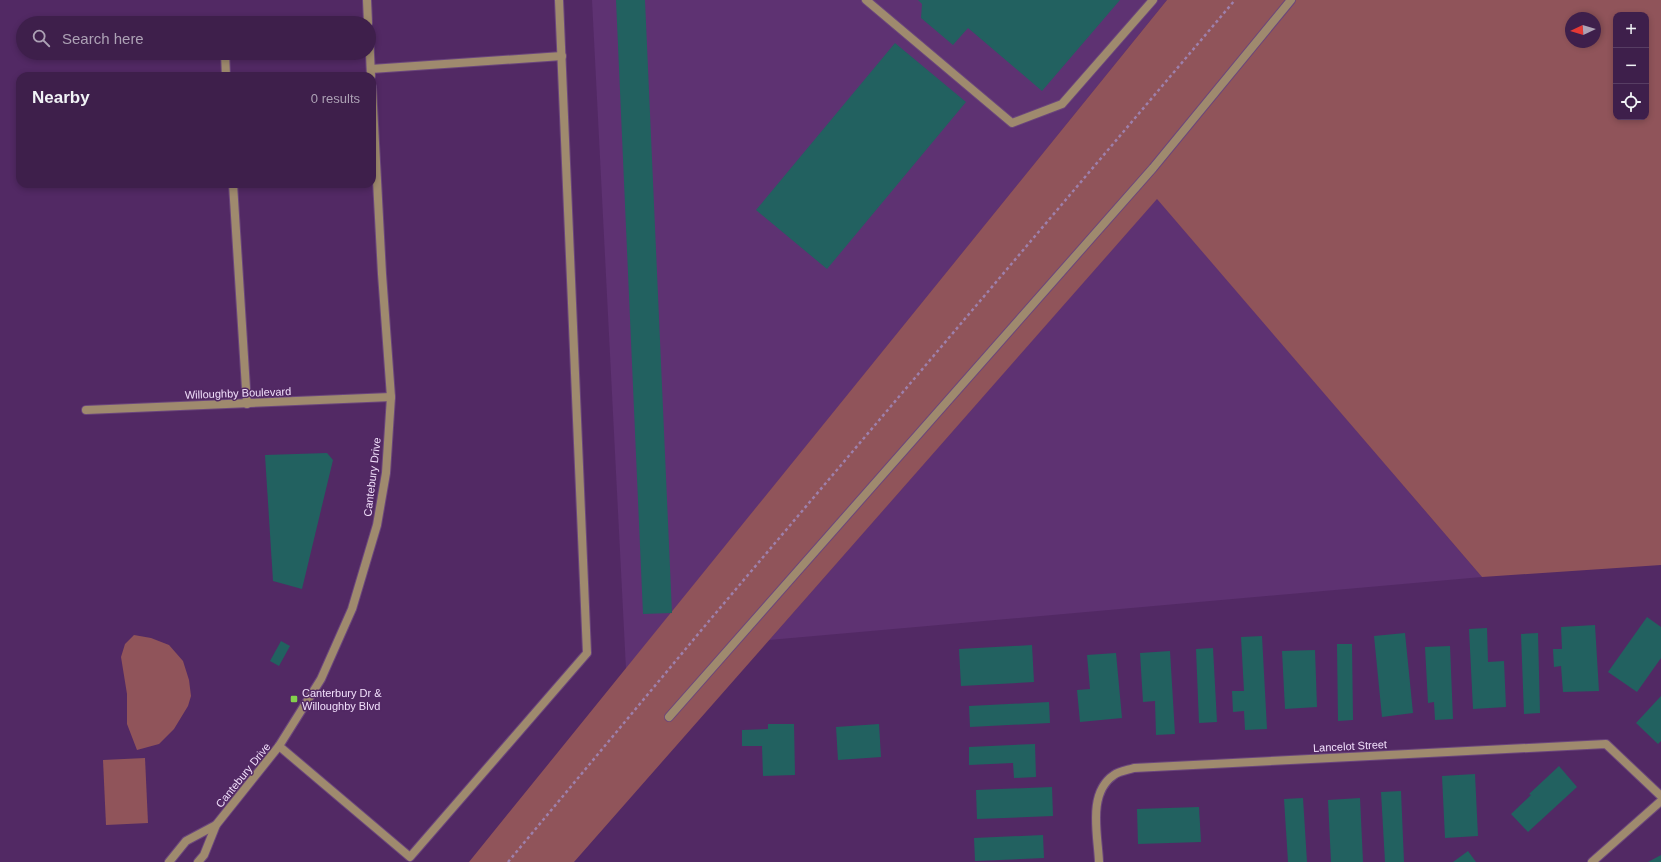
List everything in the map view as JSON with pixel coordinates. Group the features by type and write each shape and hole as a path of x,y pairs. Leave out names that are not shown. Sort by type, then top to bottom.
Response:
{"street":[{"path":"367,0 368,16"},
{"path":"279,746 410,857 587,652 559,0"},
{"path":"866,0 1012,122 1062,104 1153,0"},
{"path":"669,717 1148,174 1291,0"},
{"path":"370,60 371,72 562,56"},
{"path":"225,60 226,72"},
{"name":"Cantebury Drive","path":"198,862 204,855 216,825 279,746 321,679 352,609 378,525 386,473 391,398 376,162"},
{"path":"233,188 247,404"},
{"name":"Willoughby Boulevard","path":"86,410 391,398"},
{"name":"Lancelot Street","path":"1099,862 1096,808 1100,791 1114,775 1134,768 1606,744 1661,796"},
{"path":"1592,862 1661,801"},
{"name":"Cantebury Drive","path":"169,862 186,841 216,825"}],"path":[{"path":"508,862 708,621 1235,0"}],"shaded area":[{"path":"592,0 1167,0 626,669"},
{"path":"1167,0 1661,0 1661,565 1482,577 1157,199 574,862 469,862"},
{"path":"1157,198 1482,577 769,640"},
{"path":"134,635 151,638 169,645 183,661 189,680 191,696 188,706 174,729 159,744 137,750 127,724 127,694 121,657 125,644"},
{"path":"145,758 148,823 106,825 103,760"}],"building":[{"path":"616,0 645,0 672,613 643,614"},
{"path":"918,0 1120,0 1042,91 968,28 953,45 921,18 922,4"},
{"path":"895,43 966,102 827,269 756,210"},
{"path":"327,453 333,460 302,589 273,581 265,455"},
{"path":"1647,617 1661,627 1661,658 1637,692 1608,672"},
{"path":"1595,625 1599,691 1563,692 1561,666 1554,667 1553,649 1562,649 1561,627"},
{"path":"1487,628 1488,662 1504,661 1506,707 1473,709 1469,629"},
{"path":"1405,633 1413,713 1382,717 1374,636"},
{"path":"1538,633 1540,713 1524,714 1521,634"},
{"path":"1262,636 1267,729 1245,730 1244,711 1233,712 1232,691 1244,691 1241,637"},
{"path":"281,641 290,646 279,666 270,661"},
{"path":"1337,644 1352,644 1353,720 1338,721"},
{"path":"1032,645 1034,682 961,686 959,649"},
{"path":"1450,646 1453,719 1435,720 1434,702 1428,703 1425,647"},
{"path":"1213,648 1217,722 1199,723 1196,649"},
{"path":"1315,650 1317,707 1285,709 1282,651"},
{"path":"1170,651 1175,734 1156,735 1155,701 1143,702 1140,653"},
{"path":"1116,653 1122,718 1080,722 1077,690 1090,689 1087,655"},
{"path":"1661,696 1661,741 1658,744 1636,723"},
{"path":"1049,702 1050,723 970,727 969,706"},
{"path":"768,724 794,724 795,775 763,776 762,746 742,746 742,730 768,729"},
{"path":"879,724 881,757 838,760 836,727"},
{"path":"1035,744 1036,777 1014,778 1013,763 969,765 969,747"},
{"path":"1559,766 1577,787 1528,832 1511,814 1531,795 1529,794"},
{"path":"1475,774 1478,836 1445,838 1442,776"},
{"path":"1052,787 1053,816 977,819 976,790"},
{"path":"1401,791 1404,862 1385,862 1381,792"},
{"path":"1303,798 1307,862 1288,862 1284,799"},
{"path":"1360,798 1363,862 1331,862 1328,800"},
{"path":"1199,807 1201,842 1138,844 1137,809"},
{"path":"1043,835 1044,858 975,861 974,838"},
{"path":"1468,851 1476,862 1453,862"},
{"path":"1661,855 1661,862 1648,862"}],"place":[{"name":"Canterbury Dr & Willoughby Blvd","path":"294,699"}]}
